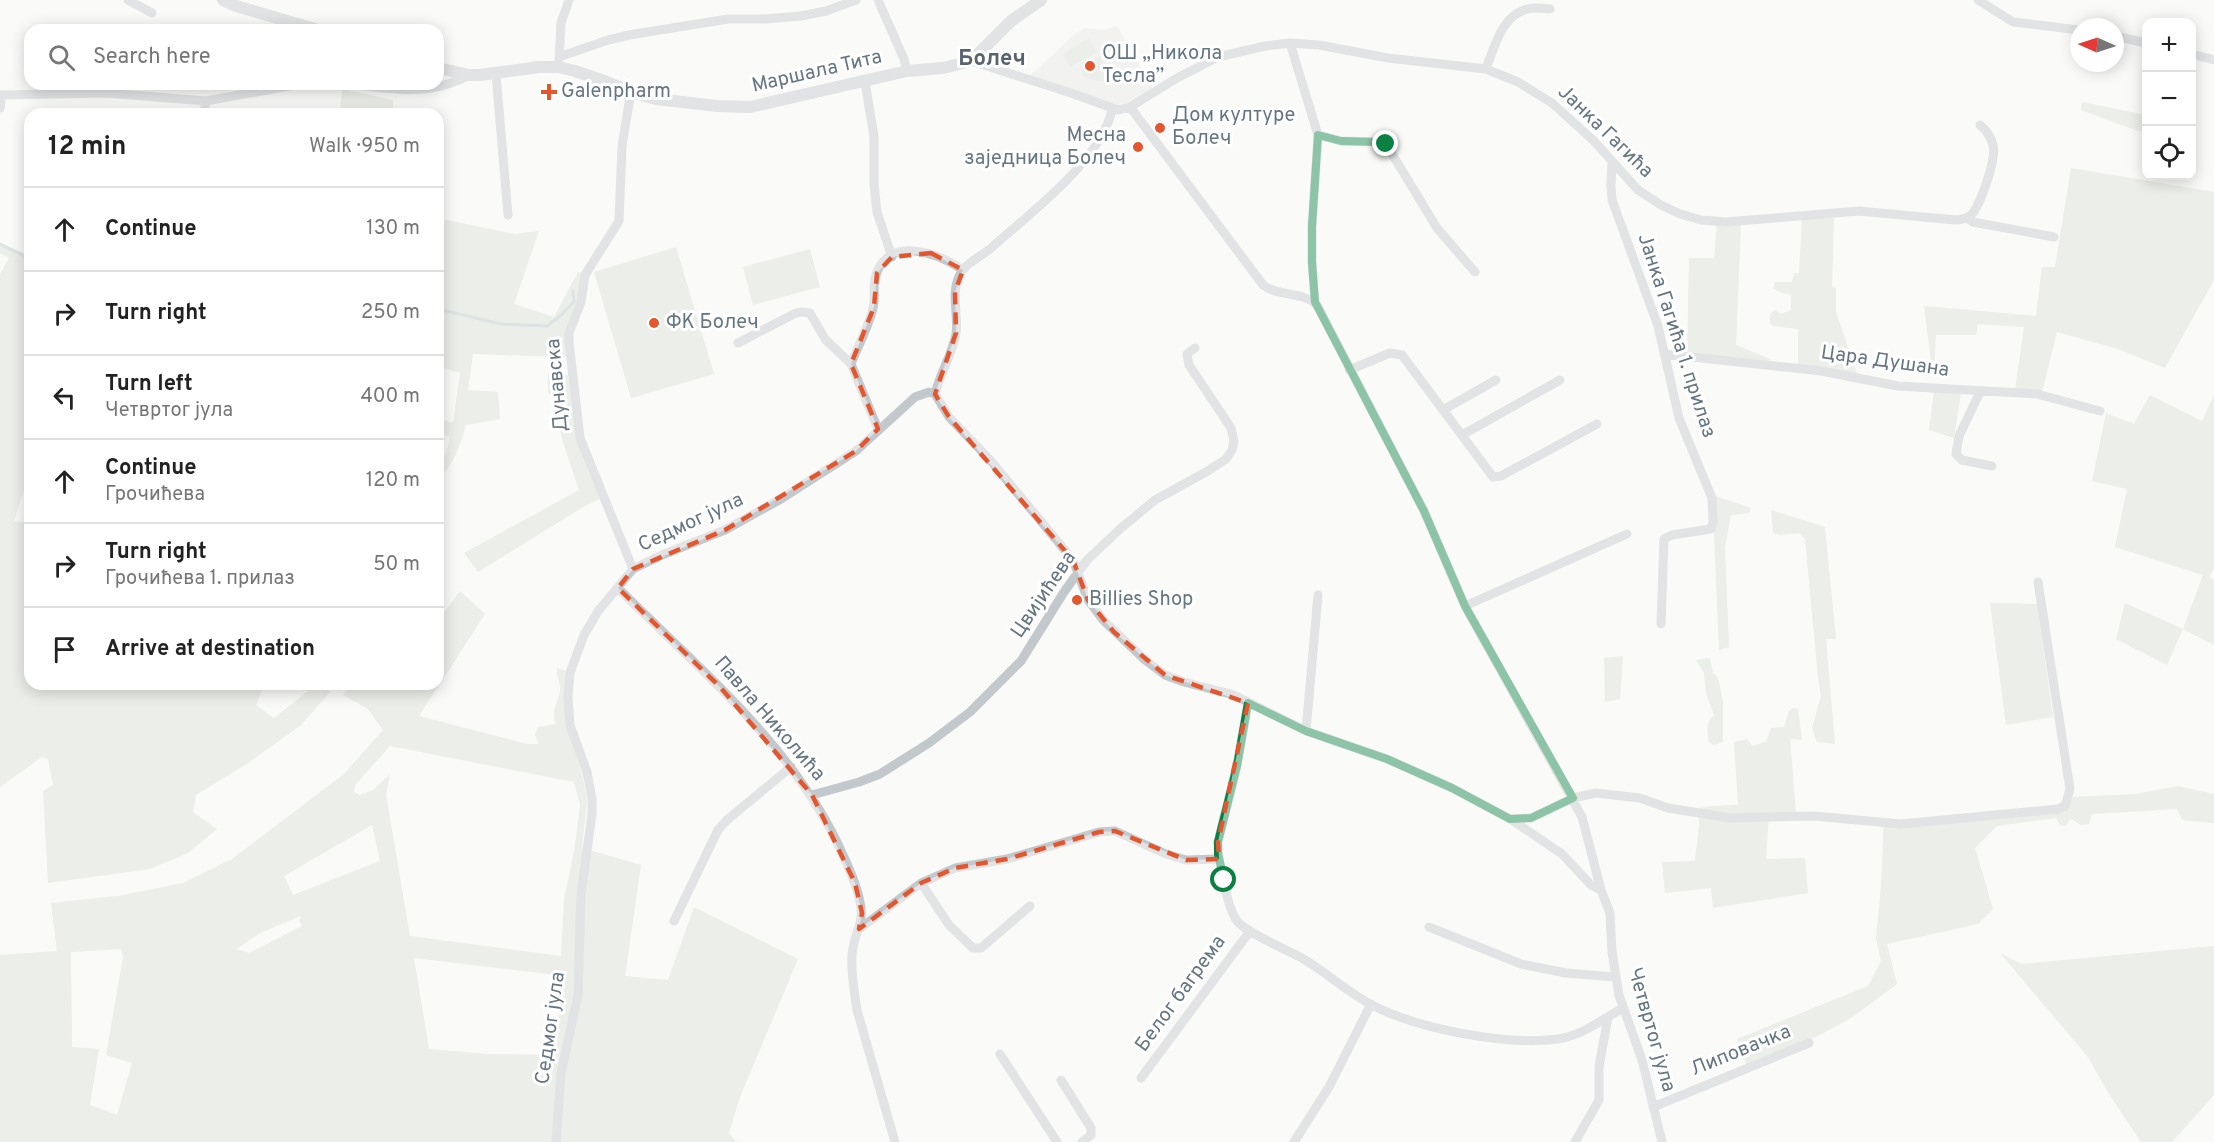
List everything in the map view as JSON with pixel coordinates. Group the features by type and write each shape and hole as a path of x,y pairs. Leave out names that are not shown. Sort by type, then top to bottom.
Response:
{"street":[{"path":"128,0 152,13"},
{"path":"223,0 298,24"},
{"path":"569,0 561,23 559,62 608,40 629,35 728,19 801,16 826,11 856,0"},
{"path":"878,0 907,71"},
{"path":"1041,0 1011,21 971,61 1068,92 1112,109 1130,107 1263,285 1268,289 1315,302 1312,226 1318,135 1290,43"},
{"path":"1978,0 2013,22 2070,29"},
{"path":"1486,69 1503,28 1510,19 1529,8 1550,9"},
{"path":"2124,38 2142,42"},
{"name":"Јанка Гагића","path":"1130,107 1177,78 1218,57 1265,45 1290,43 1319,45 1388,58 1486,69 1518,82 1552,103 1594,141 1638,190 1680,214 1701,220 1754,220 1859,211 1956,220 1966,218 1973,222 2054,237"},
{"path":"2196,55 2214,60"},
{"name":"Маршала Тита","path":"444,69 469,75 496,74 559,62 631,92 670,102 750,107 907,71 943,68 971,61"},
{"path":"496,74 508,215"},
{"path":"444,85 469,75"},
{"path":"865,82 874,137 874,184 877,212 892,256"},
{"path":"0,108 1,95 105,93 206,101 267,90"},
{"path":"385,90 416,90"},
{"name":"Дунавска","path":"631,92 622,146 619,221 585,275 580,302 569,333 569,342 580,438 633,570"},
{"path":"205,108 206,101"},
{"path":"1112,109 1110,120 1088,159 988,251 963,270 957,281 956,333 935,394 948,417 991,461 1073,560 1088,600 1104,621 1145,660 1165,675 1192,685 1234,695 1306,731 1387,759 1452,788 1510,819 1562,854 1591,885 1601,890"},
{"path":"1966,218 1973,213 1988,178 1994,152 1988,132 1980,125"},
{"path":"1318,135 1341,141 1386,144 1437,228 1475,272"},
{"name":"Јанка Гагића 1. прилаз","path":"1612,163 1612,200 1650,301 1680,418 1712,498 1713,527 1709,530 1672,535 1664,539 1661,624"},
{"path":"851,364 874,307 874,284 881,264 892,256 918,250 931,253 963,270"},
{"name":"Четвртог јула","path":"1315,302 1424,511 1465,606 1573,798 1588,836 1601,890 1610,913 1615,977 1623,1008 1642,1060 1662,1142"},
{"path":"738,343 796,313 810,313 825,339 851,364 878,429"},
{"name":"Цвијићева","path":"812,795 880,774 929,743 970,712 1022,661 1078,571 1120,529 1155,500 1226,459 1232,450 1234,441 1232,428 1193,373 1186,358 1188,352 1195,348"},
{"path":"1349,370 1390,353 1402,355 1493,477 1498,478 1598,424"},
{"name":"Цара Душана","path":"1664,354 1821,371 1898,386 2037,394 2100,411"},
{"path":"1443,410 1496,380"},
{"path":"1461,435 1560,380"},
{"name":"Седмог јула","path":"556,1142 561,1073 578,995 581,894 592,799 586,771 570,725 568,698 570,673 584,635 599,610 633,570 662,555 725,530 781,499 856,451 915,397 929,392 935,394"},
{"path":"1980,392 1959,436 1956,454 1962,460 1992,466"},
{"path":"1465,606 1627,534"},
{"path":"1510,819 1531,818 1585,794 1611,794 1640,798 1668,808 1730,818 1814,816 1901,825 2058,809 2065,806 2070,789 2038,582"},
{"name":"Павла Николића","path":"618,588 720,687 791,767 812,795 832,830 855,883 862,913 852,955 857,1010 895,1142"},
{"path":"1306,731 1318,595"},
{"path":"1248,703 1237,766 1218,842 1219,859 1236,919 1250,931 1303,958 1371,1004 1428,1026 1527,1040 1561,1038 1623,1008"},
{"path":"674,921 718,830 791,767"},
{"path":"859,929 921,883 955,868 1007,859 1104,831 1115,831 1186,860 1219,859"},
{"path":"921,883 949,925 974,948 981,948 1030,906"},
{"path":"1430,927 1521,964 1566,974 1615,977"},
{"name":"Белог багрема","path":"1141,1078 1250,931"},
{"path":"1294,1142 1329,1087 1371,1004"},
{"path":"1575,1142 1599,1100 1599,1067 1608,1017"},
{"name":"Липовачка","path":"1653,1107 1809,1042"},
{"path":"1000,1054 1057,1142"},
{"path":"1061,1080 1091,1128 1091,1135 1082,1142"}],"highlighted area":[{"path":"931,253 963,270 955,292 956,333 935,394 949,417 1073,560 1088,600 1114,632 1165,675 1248,703 1218,842 1219,859 1186,860 1115,831 1099,832 1007,859 955,868 921,883 859,929 862,913 855,883 812,795 720,687 618,588 633,569 725,530 856,451 878,429 851,364 874,307 877,273 892,257"}],"shaded area":[{"name":"ОШ „Никола Тесла”","path":"1117,26 1153,90 1135,101 1117,105 1030,76 1076,33 1085,28 1105,30"},
{"path":"1089,38 1097,52 1070,67 1063,54"},
{"path":"1100,58 1112,79 1097,80 1082,75 1082,67"},
{"path":"342,90 393,100 393,108 340,108"},
{"path":"2082,102 2142,114 2142,131 2135,130 2081,110"},
{"path":"2071,168 2214,192 2214,280 2165,368 2118,349 2057,332 2042,392 2015,390 2024,327 1978,324 1976,335 1936,335 1934,369 1932,369 1924,306 2036,316 2042,267 2055,267"},
{"path":"1802,218 1834,218 1832,287 1836,288 1836,312 1860,382 1798,371 1798,329 1773,326 1770,323 1770,314 1775,310 1781,314 1791,310 1791,295 1773,288 1775,282 1792,282 1794,273 1799,273"},
{"path":"444,219 514,234 539,231 514,304 554,317 578,272 583,274 578,308 566,335 566,357 473,354 468,390 498,392 500,419 466,425 456,454 444,472 444,456 450,437 444,434 444,420 453,423 460,373 444,368"},
{"path":"1741,223 1736,345 1770,359 1769,368 1687,357 1689,258 1714,258 1717,224"},
{"path":"0,243 24,253 24,490 14,521 24,522 24,690 262,690 256,705 274,718 309,690 331,691 301,725 248,763 196,795 193,812 217,829 188,853 150,869 48,883 43,791 53,785 48,759 42,757 0,787 0,274 9,258 0,253"},
{"name":"ФК Болеч","path":"676,247 714,374 631,398 594,272"},
{"path":"810,249 820,287 753,305 743,267"},
{"path":"548,374 568,375 576,440 600,499 583,507 478,572 464,553 579,490 561,436 559,401 553,394 548,394"},
{"path":"1934,392 1961,393 1954,438 1929,430"},
{"path":"2150,395 2202,421 2214,395 2214,569 2209,577 2214,580 2214,645 2183,629 2203,575 2115,547 2127,489 2092,481 2106,413 2134,424"},
{"path":"1715,496 1751,508 1749,513 1731,515 1725,547 1729,647 1719,650 1714,535"},
{"path":"1771,510 1825,527 1836,639 1826,639 1835,744 1817,742 1812,728 1821,696 1805,539 1799,533 1780,535 1773,533"},
{"path":"460,591 485,614 444,677 444,613"},
{"path":"1990,603 2037,604 2053,717 2006,725"},
{"path":"2125,603 2183,629 2167,665 2116,639"},
{"path":"1623,656 1620,699 1605,702 1604,658"},
{"path":"1710,658 1713,673 1718,678 1723,701 1723,742 1714,745 1709,742 1707,731 1709,721 1714,715 1706,693 1704,673 1696,660"},
{"path":"557,668 566,671 564,695 567,724 582,773 587,801 582,848 641,865 625,976 668,980 694,907 798,959 740,1097 729,1133 735,1141 740,1142 0,1142 0,955 57,951 51,903 118,896 183,883 232,859 344,774 383,730 368,709 343,695 347,690 436,690 419,716 527,744 539,744 535,735 538,727 556,724 554,711 560,692","holes":["390,746 574,782 580,805 575,846 564,900 561,956 410,936 386,795 390,774 373,790 360,795 354,792 355,785","372,825 380,861 293,895 284,876","301,916 299,920 302,926 249,953 237,949 260,933","121,949 123,957 106,1055 132,1063 117,1115 90,1105 99,1049 72,1047 71,952","414,958 565,976 552,1055 487,1054 429,1049"]},
{"path":"1793,708 1798,709 1802,740 1790,739 1796,813 1769,813 1766,859 1805,858 1808,893 1713,908 1711,888 1665,893 1662,862 1695,861 1699,808 1738,805 1734,742 1747,739 1752,746 1766,742 1771,728 1784,727 1789,711"},
{"path":"2178,786 2214,794 2214,823 2182,820 2177,809 2092,814 2089,824 2081,825 2071,819 2065,826 2060,825 2056,818 1997,826 1975,848 1993,909 1978,924 1887,944 1897,984 1851,1018 1818,1036 1746,1064 1737,1039 1868,986 1881,961 1876,939 1884,819 1930,823 1976,821 2068,807 2073,797 2136,794"},
{"path":"2214,946 2214,1095 2172,1142 2141,1142 2107,1091 2088,1057 2000,953 2022,964"}],"waterway":[{"path":"0,244 24,256"},
{"path":"444,310 501,324 547,326 574,302 573,291"}],"place":[{"name":"ОШ „Никола Тесла”","path":"1090,66"},
{"name":"Galenpharm","path":"549,92"},
{"name":"Дом културе Болеч","path":"1160,128"},
{"name":"Месна заједница Болеч","path":"1138,147"},
{"name":"ФК Болеч","path":"654,323"},
{"name":"Billies Shop","path":"1077,600"}],"district":[{"name":"Болеч","path":"992,59"}],"route":[{"path":"1224,880 1218,854 1218,842 1237,766 1248,703 1306,731 1387,759 1452,788 1510,819 1531,818 1573,798 1455,587 1424,511 1315,302 1312,226 1318,135 1341,141 1386,144"}]}
